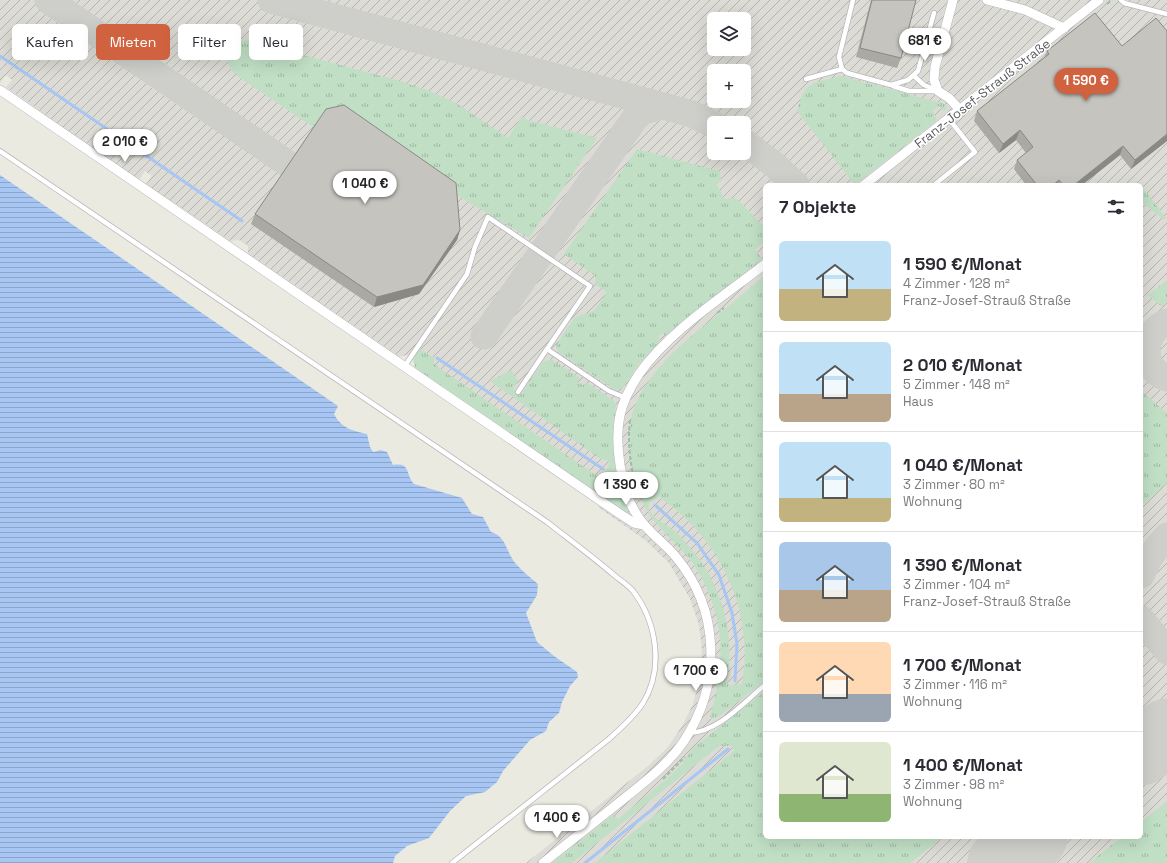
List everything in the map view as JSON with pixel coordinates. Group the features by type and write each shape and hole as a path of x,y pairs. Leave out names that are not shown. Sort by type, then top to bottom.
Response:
{"street":[{"path":"953,0 935,67 934,80 938,91 949,98 960,110"},
{"path":"986,0 1025,10 1064,28"},
{"name":"Franz-Josef-Strauß Straße","path":"867,183 1099,0"},
{"path":"0,90 620,514 634,523 644,525"},
{"path":"543,863 647,780 676,752 699,715 709,680 711,655 709,627 699,595 689,576 668,548 644,525 632,508 622,474 619,426 626,398 639,374 659,350 763,266"}],"lane":[{"path":"853,0 839,57 842,69 847,73 909,91 938,91"},
{"path":"1121,0 1124,4 1167,14"},
{"path":"891,85 908,80 918,71 934,13"},
{"path":"806,79 842,69"},
{"path":"914,76 924,85 938,91"},
{"path":"937,183 976,152 949,119"},
{"path":"0,151 547,522 632,591 650,623 655,641 652,681 643,703 631,719 609,739 452,863"},
{"path":"404,367 467,274 475,247 488,217 590,286 518,392"},
{"path":"547,349 608,391 626,398"},
{"path":"689,733 700,732 712,727 763,687"}],"path":[{"path":"714,316 725,307"},
{"path":"630,416 629,449 631,468 638,496"},
{"path":"660,782 678,766 688,752"}],"shaded area":[{"path":"0,0 1167,0 1167,863 526,863 648,766 668,747 682,726 693,704 700,677 702,650 699,625 690,599 669,563 645,540 598,507 606,498 415,359 407,355 399,357 248,254 248,246 239,240 230,241 146,184 152,176 145,171 139,180 6,87 12,80 6,75 0,83"}],"green space":[{"path":"249,41 249,60 303,60 303,55 400,81 429,91 456,103 508,138 522,116 527,120 597,138 529,238 453,193 316,129 236,75 231,70 228,60 241,60 241,42"},
{"path":"841,76 946,104 947,108 944,111 939,106 933,111 937,120 858,183 853,183 797,111 803,94 807,89 816,82"},
{"path":"637,149 719,171 722,181 716,184 725,199 737,199 763,226 763,243 755,249 762,259 665,336 663,333 658,336 661,340 638,365 624,387 617,391 558,352 556,345 575,317 594,311 607,292 595,284 596,279 594,275 564,254"},
{"path":"1143,188 1166,218 1164,220 1143,203"},
{"path":"763,277 763,683 718,717 712,719 710,718 717,690 721,649 718,622 706,587 699,573 682,550 655,522 645,507 636,482 633,468 630,427 633,411 637,402 656,371 673,352","holes":["659,497 681,514 700,533 728,578 738,603 743,629 745,656 742,684 729,685 726,681 729,664 728,629 724,612 711,578 702,563 680,536 650,512 648,508 649,502"]},
{"path":"1167,280 1167,301 1162,307 1148,295"},
{"path":"420,349 434,358 434,364 445,372 600,478 610,464 608,461 599,458 490,381 511,370 518,381 513,389 521,394 543,362 551,359 580,378 578,382 583,385 587,383 613,400 616,405 613,424 614,459 621,492 629,514 415,368 413,359"},
{"path":"1143,393 1167,413 1167,483 1143,504"},
{"path":"763,693 763,839 940,839 910,863 595,863 734,751 732,746 719,746 572,863 552,863 613,815 618,819 670,776 682,764 693,748"},
{"path":"1167,801 1167,863 1089,863 1119,839 1143,839 1143,820"}],"water":[{"path":"0,175 338,406 334,414 340,423 352,430 367,434 370,447 373,452 381,450 387,452 393,465 403,465 405,467 414,484 462,498 472,514 483,517 491,532 500,537 513,561 524,573 538,584 537,595 526,613 537,642 577,672 578,677 570,686 562,702 559,713 549,722 546,731 530,740 503,771 497,782 485,792 466,796 450,811 429,838 407,846 395,856 393,863 0,863"}],"building":[{"path":"872,0 916,0 901,58 860,48"},
{"path":"1095,13 1122,46 1156,18 1167,31 1167,134 1135,160 1123,146 1077,183 1061,183 1059,180 1055,183 1035,183 1017,160 1033,147 1020,130 1003,144 977,111 1049,54 1047,51"},
{"path":"344,105 456,183 460,230 423,285 377,297 255,214 326,109"}],"waterway":[{"path":"0,56 242,221"},
{"path":"437,358 603,469"},
{"path":"655,505 697,543 719,575 732,613 737,644 735,681"},
{"path":"585,863 728,749"}],"taxiway":[{"path":"48,0 319,185"},
{"path":"271,0 692,114 707,122"},
{"path":"484,336 635,118 643,111 663,106"},
{"path":"751,147 776,166 794,183"},
{"path":"1167,322 1158,327 1152,334 1148,342 1147,350 1148,359 1152,367 1158,373 1167,378"},
{"path":"1143,571 1151,555 1167,536"},
{"path":"1143,621 1167,651"},
{"path":"1161,736 1167,730"}],"runway":[{"path":"1143,750 1167,732"},
{"path":"1001,863 1031,839"}]}
